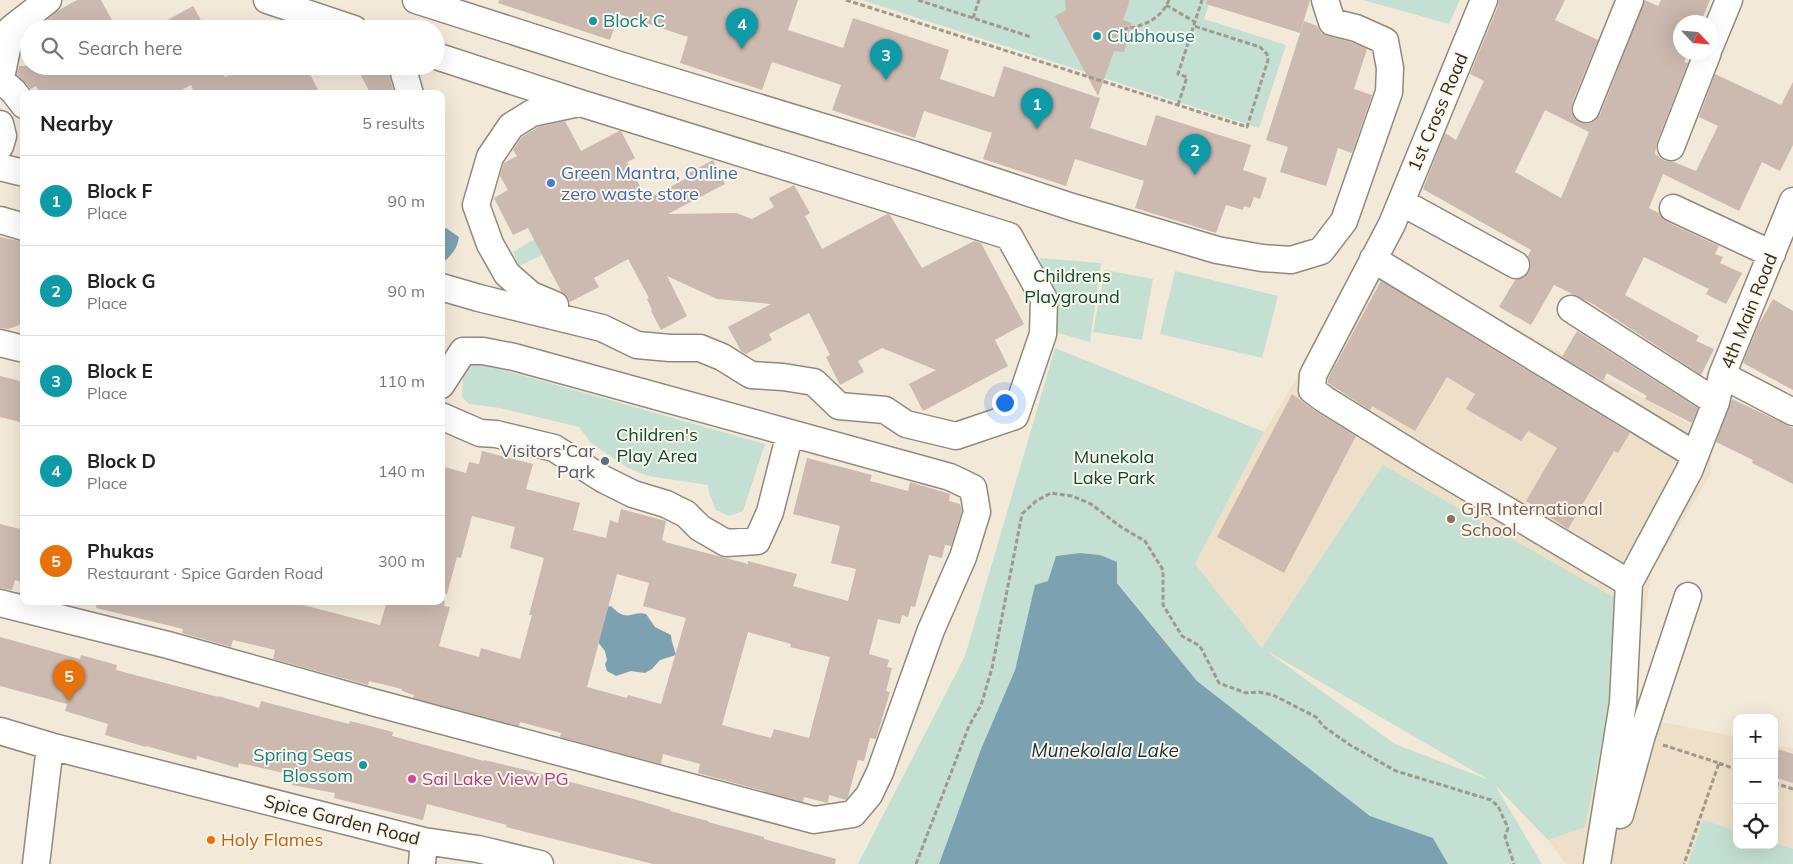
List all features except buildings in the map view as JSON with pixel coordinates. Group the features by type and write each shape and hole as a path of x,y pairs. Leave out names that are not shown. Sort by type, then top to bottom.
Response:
{"street":[{"path":"22,20 48,0"},
{"path":"267,0 327,20"},
{"path":"416,0 619,65 916,155 1072,207 1199,245 1262,258 1291,260 1321,251 1344,221 1389,92 1390,68 1385,41 1356,28 1332,22 1325,0"},
{"name":"1st Cross Road","path":"1484,0 1396,213 1313,375 1312,390 1424,462 1629,583"},
{"path":"1586,109 1630,0"},
{"path":"1718,27 1729,0"},
{"path":"20,22 11,29 0,82 14,92 20,100"},
{"path":"445,59 580,103 1009,236 1044,299 1043,334 1015,416 956,436 906,424 885,410 839,406 814,382 783,376 751,375 722,357 700,348 637,345 602,328 445,288"},
{"path":"1671,148 1705,60"},
{"path":"405,75 409,90"},
{"path":"580,103 532,113 510,126 490,157 476,205 490,244 506,274 530,295 558,306 621,322 662,339 716,342 738,359 816,368 833,383 851,390 884,395 888,412"},
{"path":"0,124 3,136 0,146"},
{"name":"4th Main Road","path":"1793,201 1722,375 1793,412"},
{"path":"1673,208 1772,254"},
{"path":"1396,213 1516,266"},
{"path":"0,220 20,226"},
{"path":"1373,260 1695,455"},
{"path":"1571,309 1716,402"},
{"path":"0,329 20,335"},
{"path":"0,343 20,349"},
{"path":"0,603 168,645 814,820 853,814 869,795 880,772 932,630 963,557 977,512 973,488 950,477 514,357 483,351 463,351 445,380"},
{"path":"1597,864 1623,703 1629,583 1689,471 1716,402 1722,375"},
{"path":"445,418 480,433 496,434 554,448 603,479 633,494 666,504 686,514 700,528 726,543 757,541 770,512 790,433"},
{"path":"1611,864 1620,813 1641,738 1688,596"},
{"name":"Spice Garden Road","path":"0,731 423,852 478,849 540,864"},
{"path":"36,864 50,746"}],"path":[{"path":"846,0 1247,127 1268,60 1267,54 1260,47 1194,24 1166,5"},
{"path":"918,0 1031,37"},
{"path":"973,18 979,0"},
{"path":"1123,29 1134,28 1148,22 1161,13 1169,0"},
{"path":"1178,105 1186,77 1178,74 1202,0"},
{"path":"916,864 969,726 981,704 992,668 1022,514 1036,501 1051,493 1072,496 1091,504 1121,527 1145,541 1163,570 1163,605 1182,636 1200,646 1220,683 1246,693 1259,692 1273,695 1316,717 1323,726 1350,745 1396,771 1492,800 1498,806 1508,828 1506,837 1514,864"},
{"path":"1641,738 1733,768"},
{"path":"1684,864 1719,763"},
{"path":"1778,784 1793,790"}],"shaded area":[{"name":"GJR International School","path":"1375,250 1711,436 1711,474 1652,571 1626,715 1733,736 1733,849 1778,849 1778,746 1793,748 1793,864 1566,864 1548,840 1493,782 1262,648 1195,564 1264,432"}],"green space":[{"path":"862,0 1210,0 1204,19 1286,45 1259,128"},
{"path":"1363,0 1460,0 1449,24"},
{"path":"540,236 548,252 519,266 513,252"},
{"name":"Childrens Playground","path":"1040,258 1101,263 1090,342 1055,332"},
{"path":"1105,270 1153,279 1142,340 1093,332"},
{"path":"1175,271 1278,296 1262,358 1160,334"},
{"name":"Munekola Lake Park","path":"1055,348 1264,432 1195,564 1262,648 1383,465 1629,606 1585,827 1548,840 1495,785 1542,864 1448,864 1433,838 1370,816 1197,681 1117,582 1100,555 1080,553 1056,556 1048,581 1035,586 1015,670 981,749 939,864 858,864 965,656","holes":["1269,652 1489,780 1395,744"]},
{"name":"Children's Play Area","path":"471,364 493,367 765,444 743,511 729,516 716,510 708,485 648,476 628,468 591,443 579,427 500,408 469,404 462,397 463,377"},
{"path":"1703,820 1733,830 1733,849 1778,849 1778,844 1793,849 1793,864 1688,864"}],"water":[{"path":"445,228 459,237 457,246 445,261"},
{"name":"Munekolala Lake","path":"1080,553 1100,555 1117,562 1117,583 1197,681 1370,816 1433,838 1448,864 939,864 981,749 1015,670 1035,585 1048,581 1056,556"},
{"path":"611,606 626,615 646,614 655,627 671,635 676,655 660,660 652,669 645,673 631,671 616,676 607,671 605,651 597,641 607,607"}],"place":[{"name":"Block C","path":"593,21"},
{"name":"Clubhouse","path":"1097,36"},
{"name":"Block D","path":"742,49"},
{"name":"Block E","path":"886,80"},
{"name":"Block F","path":"1037,129"},
{"name":"Block G","path":"1195,175"},
{"name":"Green Mantra, Online zero waste store","path":"551,183"},
{"name":"Visitors'Car Park","path":"605,461"},
{"name":"GJR International School","path":"1451,519"},
{"name":"Phukas","path":"69,701"},
{"name":"Spring Seas Blossom","path":"363,765"},
{"name":"Sai Lake View PG","path":"412,779"},
{"name":"Holy Flames","path":"211,840"}]}
